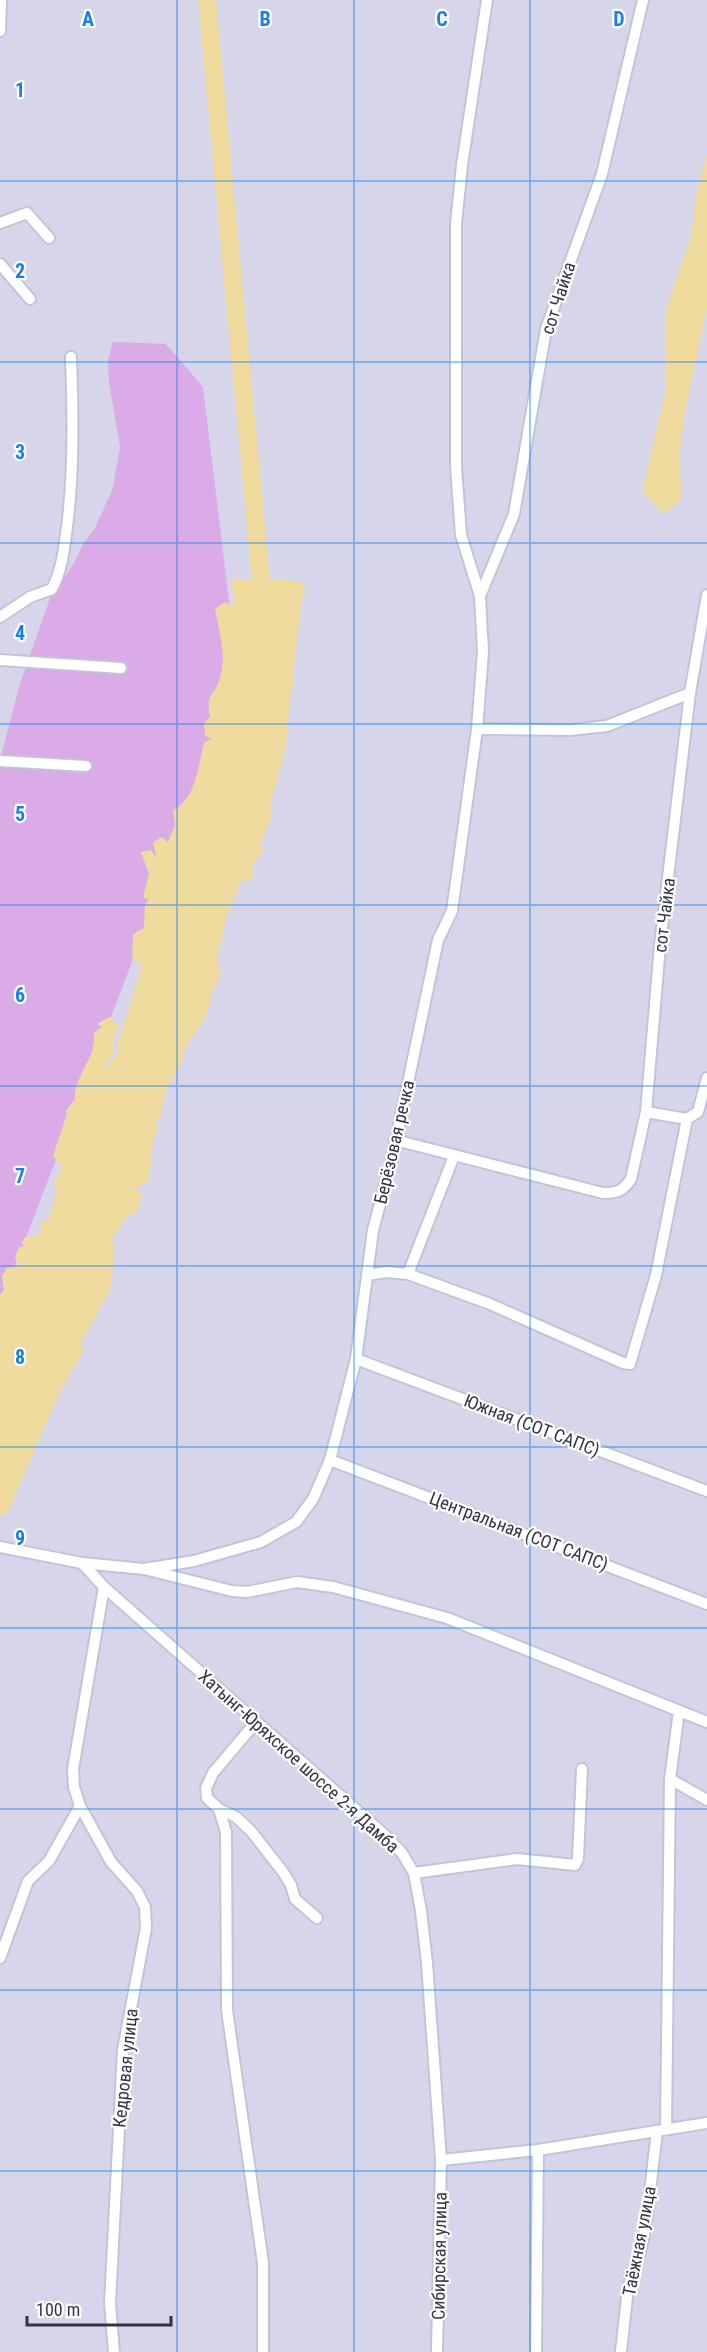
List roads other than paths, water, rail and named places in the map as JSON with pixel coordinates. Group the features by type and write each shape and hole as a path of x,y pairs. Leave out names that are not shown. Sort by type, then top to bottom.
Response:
{"street":[{"path":"0,31 1,0"},
{"path":"480,596 461,535 456,467 456,224 462,165 487,0"},
{"name":"сот Чайка","path":"480,596 514,514 546,329 602,174 643,0"},
{"path":"0,223 27,213 49,238"},
{"path":"0,264 30,299"},
{"path":"0,617 30,597 52,590 59,576 69,512 74,439 71,357"},
{"name":"сот Чайка","path":"454,1156 603,1193 616,1193 625,1188 631,1179 646,1112 660,945 690,693 707,595"},
{"name":"Берёзовая речка","path":"144,1569 194,1561 261,1542 296,1522 312,1499 330,1460 357,1359 373,1230 396,1140 438,940 452,911 477,729 483,652 480,596"},
{"path":"0,660 121,668"},
{"path":"477,729 570,730 608,726 690,693"},
{"path":"0,761 86,766"},
{"path":"646,1112 687,1119 698,1112 707,1078"},
{"path":"367,1275 387,1272 408,1274 490,1304 623,1363 630,1364 656,1275 687,1119"},
{"path":"396,1140 454,1156 408,1274"},
{"name":"Южная (СОТ САПС)","path":"357,1359 707,1491"},
{"name":"Центральная (СОТ САПС)","path":"330,1460 707,1604"},
{"path":"0,1548 82,1563 144,1569 247,1593 297,1582 344,1590 447,1618 707,1722"},
{"name":"Хатынг-Юряхское шоссе 2-я Дамба","path":"82,1563 104,1587 387,1837 402,1853 414,1873 421,1911 427,1963 441,2160"},
{"name":"Кедровая улица","path":"104,1587 73,1768 74,1787 80,1806 111,1862 137,1892 145,1907 146,1928 123,2050 110,2304 114,2352"},
{"name":"Таёжная улица","path":"621,2352 628,2288 646,2225 662,2130 670,1779 679,1711"},
{"path":"256,1722 209,1780 206,1788 207,1798 219,1809 236,1817 251,1831 283,1872 295,1899 317,1918"},
{"path":"414,1873 517,1859 575,1865 578,1859 582,1769"},
{"path":"670,1779 707,1800"},
{"path":"0,1958 28,1881 49,1861 80,1806"},
{"path":"219,1809 226,1832 228,1852 227,2010 239,2108 263,2263 263,2352"},
{"path":"441,2160 538,2150 707,2123"},
{"path":"537,2352 538,2150"},
{"name":"Сибирская улица","path":"437,2352 438,2213 441,2160"}],"waterway":[{"path":"207,0 263,602"}]}
